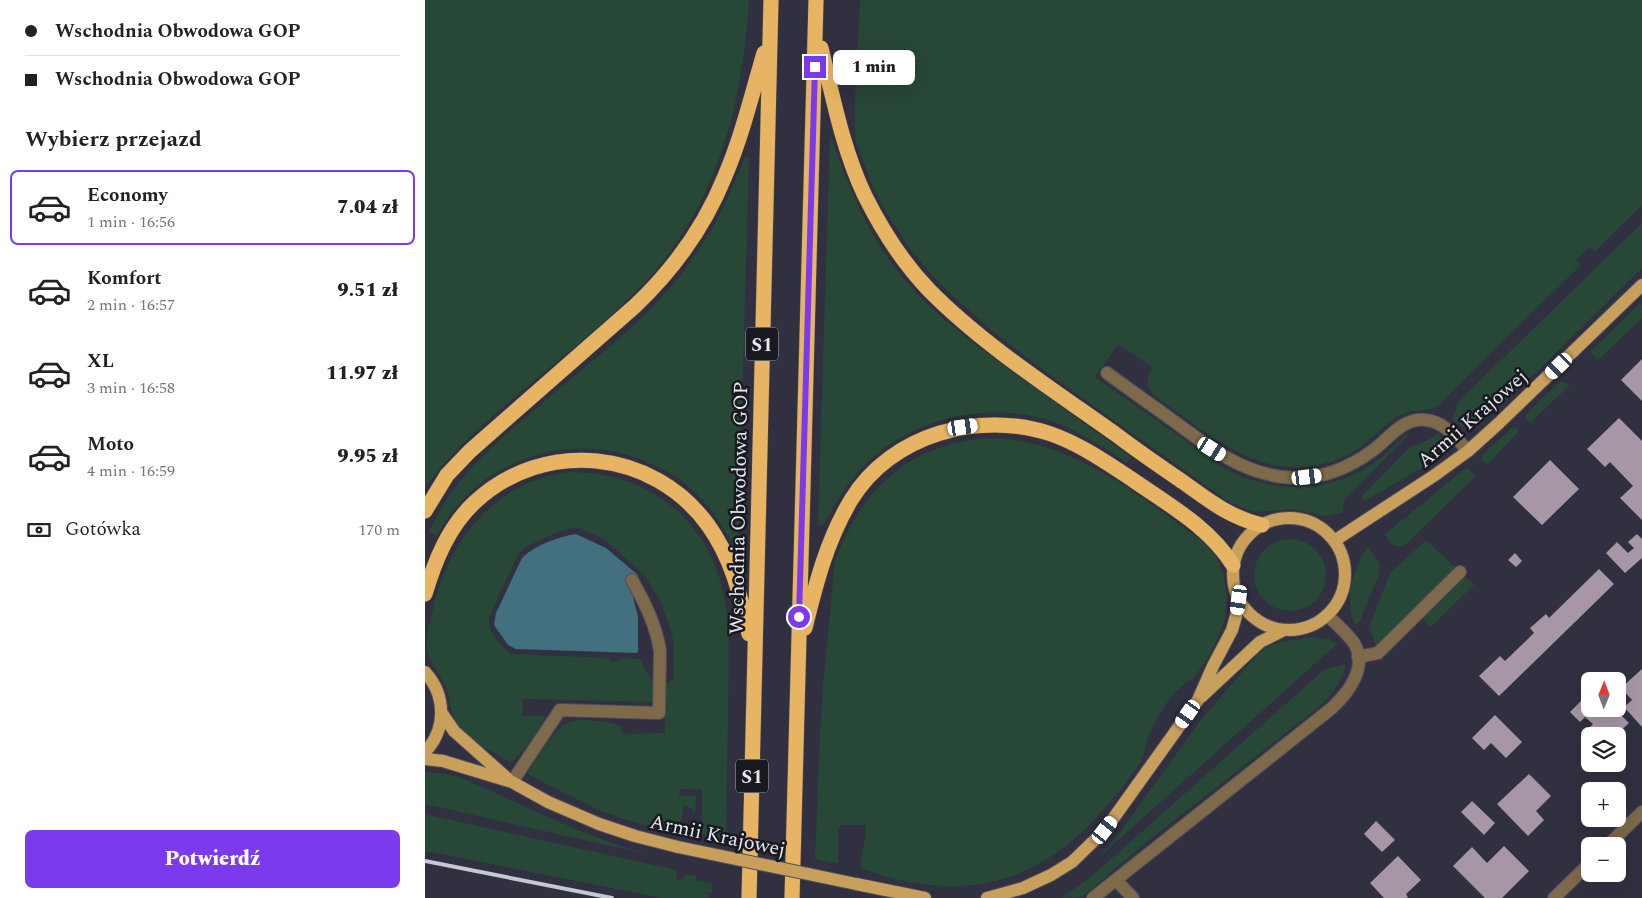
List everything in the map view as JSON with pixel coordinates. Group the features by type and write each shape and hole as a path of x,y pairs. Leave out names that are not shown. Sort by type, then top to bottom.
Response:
{"highway":[{"name":"Wschodnia Obwodowa GOP","path":"749,898 771,0"},
{"name":"S1","path":"792,898 816,0"},
{"path":"816,27 841,130 865,195 876,217 900,254 929,289 961,320 990,344 1128,443 1226,512 1248,522 1262,525"},
{"path":"425,511 447,475 470,451 645,296 666,274 693,238 715,200 726,176 770,34"},
{"path":"798,656 826,550 851,499 885,462 915,443 947,431 981,425 1015,426 1051,434 1068,441 1116,468 1191,520 1217,543 1233,565"},
{"path":"425,594 436,562 452,531 474,503 487,492 517,474 549,463 565,460 611,462 634,469 659,481 681,497 708,525 734,574 754,654"}],"main road":[{"name":"Armii Krajowej","path":"1334,541 1421,485 1468,451 1642,285"},
{"path":"1279,519 1296,519 1313,524 1328,534 1334,541 1342,557 1345,575 1338,601 1327,615 1307,628 1284,630 1268,627 1254,619 1243,608 1233,586 1233,565 1241,544 1250,533 1262,525 1279,519"},
{"path":"987,898 1008,893 1038,882 1061,869 1081,854 1112,820 1197,700 1232,630 1237,616 1239,600"},
{"path":"1197,700 1261,642 1284,630"},
{"path":"425,672 437,691 441,712 440,726 437,734 425,752"},
{"name":"Armii Krajowej","path":"441,712 454,732 511,782"},
{"name":"Armii Krajowej","path":"425,759 443,761 511,782 548,802 599,824 635,836 678,847 925,898"}],"street":[{"path":"1107,373 1224,457 1251,469 1269,474 1307,477 1334,471 1373,451 1402,426 1421,420 1432,421 1445,427 1468,451"},
{"path":"1358,657 1378,653 1460,572"},
{"path":"511,782 560,710 659,713 659,643 649,610 632,580"},
{"path":"1093,898 1337,703 1353,684 1357,673 1358,657 1354,644 1327,615"},
{"path":"1616,837 1642,812"},
{"path":"1554,898 1581,872"},
{"path":"1116,880 1133,898"}],"green space":[{"path":"425,0 749,0 741,76 723,149 709,184 692,218 672,249 648,279 612,315 498,411 452,455 425,488"},
{"path":"860,0 1642,0 1642,205 1595,251 1590,247 1576,260 1581,265 1436,407 1403,414 1389,423 1356,451 1320,465 1293,467 1268,464 1245,456 1222,443 1199,429 1155,396 1148,382 1152,367 1118,344 1095,377 1226,469 1261,483 1298,487 1334,482 1352,475 1374,462 1389,451 1407,433 1405,438 1346,498 1342,506 1344,512 1324,516 1293,509 1255,512 1225,499 1050,375 991,330 940,284 909,248 883,207 872,185 855,139 855,97"},
{"path":"830,137 865,220 883,251 919,296 969,340 1131,457 1127,463 1092,440 1054,422 1031,416 1007,413 959,416 935,422 912,431 891,443 857,473 823,525 818,525"},
{"path":"745,157 749,157 738,547 734,547 705,503 678,478 653,465 619,453 588,449 558,450 528,458 501,470 476,487 454,510 437,536 429,532 448,497 473,466 516,425 633,326 670,288 712,228 724,206"},
{"path":"1642,223 1642,268 1541,368 1480,424 1468,428 1451,419 1454,416 1459,401"},
{"path":"1640,303 1642,306 1642,318 1598,360 1590,352"},
{"path":"1560,381 1570,385 1530,423 1526,419 1526,415"},
{"path":"1513,427 1519,431 1487,465 1481,460 1482,455"},
{"path":"1438,433 1442,439 1443,446 1439,458 1363,502 1362,496 1410,447 1430,439"},
{"path":"990,438 1016,440 1042,446 1090,466 1136,493 1204,543 1213,552 1219,563 1225,584 1226,613 1219,636 1207,660 1198,672 1176,692 1164,707 1149,734 1141,761 1119,791 1095,819 1074,839 1053,856 1030,869 1006,878 981,884 955,886 928,885 895,879 860,868 866,825 841,825 841,827 838,827 838,864 815,859 823,687 834,569 839,550 853,522 868,499 896,471 913,460 949,445 969,440"},
{"path":"1467,467 1476,476 1405,545 1395,546 1385,534"},
{"path":"571,472 600,474 627,481 651,492 673,507 691,525 707,548 718,573 725,601 729,643 726,840 702,835 702,790 680,789 679,796 696,796 695,816 692,809 684,805 678,834 599,810 527,774 552,737 569,722 587,720 620,725 623,734 665,733 665,685 674,678 674,644 671,631 660,600 645,576 604,539 576,527 560,531 526,547 519,553 489,617 490,627 499,643 512,654 610,658 610,661 619,662 620,658 640,659 654,682 654,702 523,699 522,716 546,716 531,742 511,763 469,737 453,718 447,690 432,663 427,641 441,580 452,557 465,535 481,516 500,499 521,486 545,477"},
{"path":"1290,539 1310,545 1320,555 1326,575 1320,595 1310,605 1290,611 1270,605 1260,595 1254,575 1260,555 1270,545"},
{"path":"1426,540 1456,568 1377,647 1369,628 1390,573"},
{"path":"1368,547 1379,563 1380,572 1360,621 1356,625 1350,606 1351,585 1358,564"},
{"path":"1464,576 1474,585 1431,627 1423,619"},
{"path":"1310,637 1328,639 1337,644 1097,859 1120,832 1201,720 1255,657 1275,644"},
{"path":"1346,664 1336,687 1320,706 1143,845 1082,897 1061,898 1101,868 1325,669"},
{"path":"425,772 459,777 578,830 651,855 425,804"},
{"path":"425,814 677,870 676,881 682,879 685,874 696,876 696,880 712,883 712,893 701,891 709,894 709,898 662,898 425,851"}],"water":[{"path":"576,534 606,548 638,575 640,585 631,589 638,617 637,653 516,649 508,645 494,625 496,613 522,558 533,549 547,542"}],"building":[{"path":"1642,359 1642,401 1621,380"},
{"path":"1619,418 1642,441 1642,520 1620,498 1633,486 1610,462 1605,467 1587,449"},
{"path":"1550,460 1579,489 1542,525 1513,497"},
{"path":"1637,534 1642,539 1642,558 1625,573 1606,553 1617,542 1628,553 1634,548 1628,542"},
{"path":"1515,553 1522,561 1516,567 1508,560"},
{"path":"1599,569 1614,584 1499,696 1479,676 1500,656 1505,661 1534,633 1530,628 1546,614 1549,618"},
{"path":"1642,669 1642,727 1626,709 1626,705 1632,700 1626,693 1626,683"},
{"path":"1581,701 1581,718 1584,718 1580,722 1570,712"},
{"path":"1495,715 1522,742 1506,758 1491,743 1484,750 1472,738"},
{"path":"1586,718 1624,718 1629,723 1625,727 1590,727 1593,724"},
{"path":"1529,774 1551,796 1536,811 1544,820 1528,836 1497,804"},
{"path":"1472,801 1495,823 1484,835 1461,812"},
{"path":"1376,821 1395,840 1382,852 1364,834"},
{"path":"1504,846 1529,871 1502,898 1485,898 1453,866 1472,847 1487,863"},
{"path":"1398,856 1421,880 1406,894 1408,897 1406,898 1384,898 1370,883"}],"railway":[{"path":"425,861 612,898"}],"route":[{"path":"799,617 815,67"}]}
